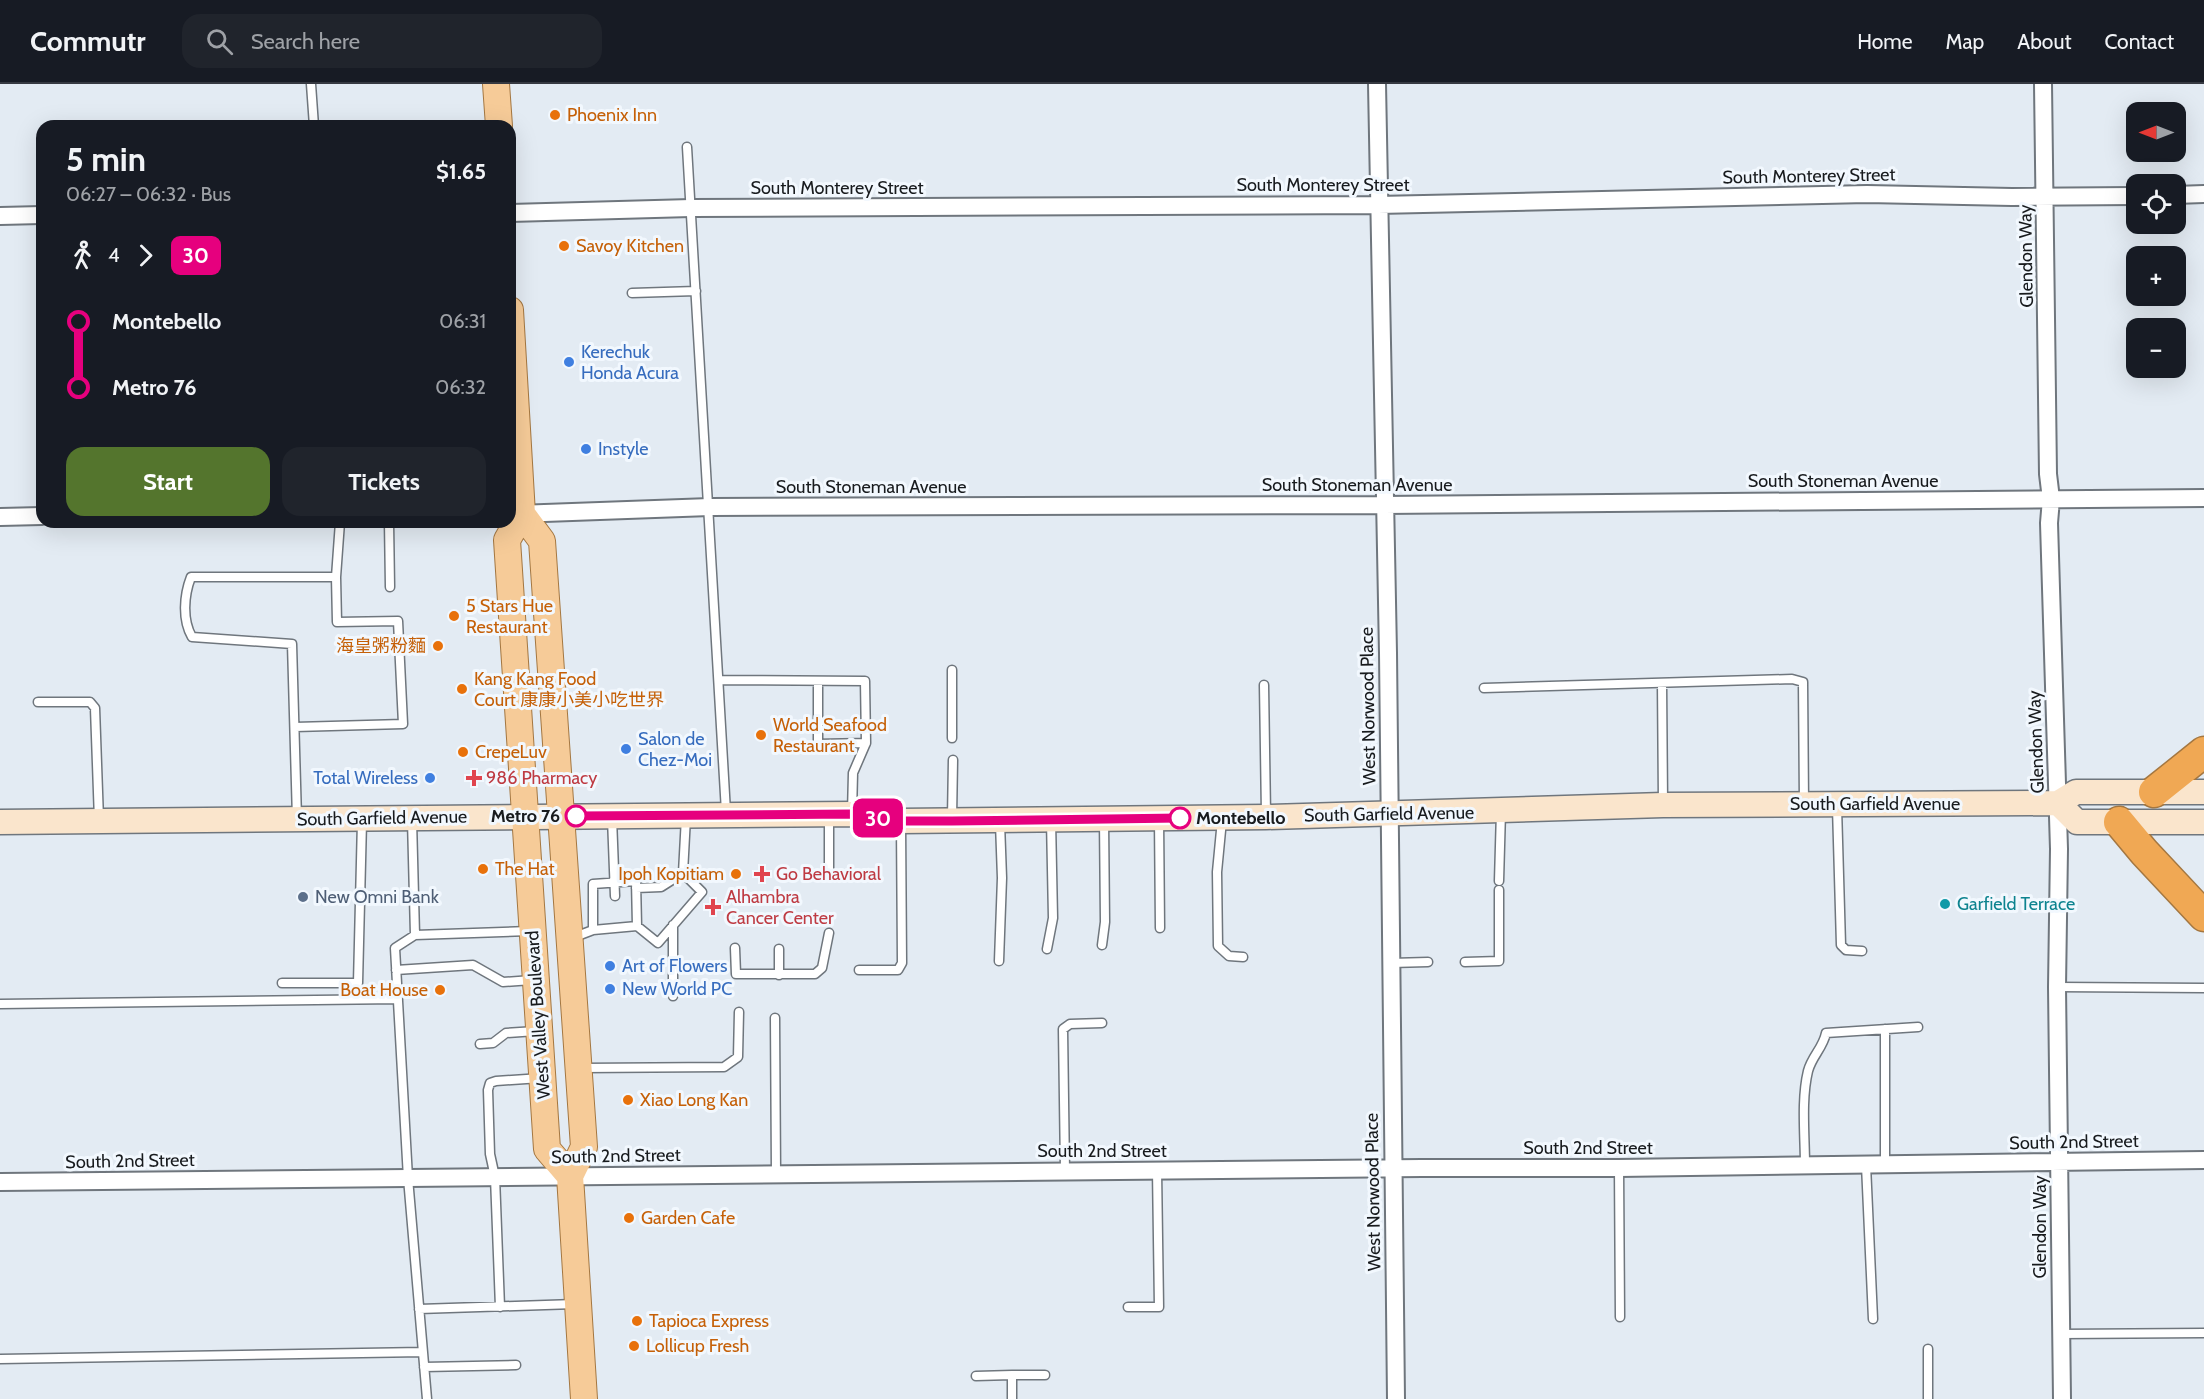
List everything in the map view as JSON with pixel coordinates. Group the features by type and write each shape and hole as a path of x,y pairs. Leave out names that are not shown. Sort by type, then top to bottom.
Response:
{"highway":[{"path":"2154,792 2204,752"},
{"path":"2120,822 2144,852 2204,916"}],"main road":[{"path":"496,84 499,120"},
{"name":"West Valley Boulevard","path":"516,514 542,541 584,1147 570,1176 584,1399"},
{"name":"West Valley Boulevard","path":"511,528 507,540 547,1149 570,1176"},
{"name":"South Garfield Avenue","path":"0,822 840,814 901,821 1051,820 1104,817 1266,817 1663,805 2058,802 2076,792 2204,792"},
{"path":"2058,802 2077,822 2204,822"}],"street":[{"name":"West Norwood Place","path":"1377,84 1396,1399"},
{"name":"Glendon Way","path":"2043,84 2048,474 2051,499 2049,523 2055,771 2058,802 2059,1334 2062,1399"},
{"name":"South Monterey Street","path":"516,213 691,208 1378,205 1855,194 2126,196"},
{"path":"2186,195 2204,194"},
{"path":"0,216 36,215"},
{"name":"South Stoneman Avenue","path":"516,514 710,507 1384,505 2204,498"},
{"path":"0,517 36,516"},
{"name":"South 2nd Street","path":"0,1182 1157,1170 1619,1168 2204,1160"}],"lane":[{"path":"311,84 314,120"},
{"path":"687,147 710,507 726,816"},
{"path":"632,293 696,291"},
{"path":"296,727 403,724 398,621 337,622 336,577 340,528"},
{"path":"389,528 390,587"},
{"path":"297,819 292,644 192,637 187,629 186,592 191,578 336,577"},
{"path":"952,670 952,738"},
{"path":"1484,688 1792,679 1803,682 1804,804"},
{"path":"719,680 865,681 866,743 853,773 840,814 830,870"},
{"path":"818,681 818,744 866,743"},
{"path":"1662,683 1663,805"},
{"path":"1264,685 1266,817"},
{"path":"38,702 90,702 95,708 99,821"},
{"path":"952,821 953,760"},
{"path":"1837,804 1841,945 1846,950 1862,951"},
{"path":"1499,881 1501,811"},
{"path":"612,816 615,896"},
{"path":"569,939 594,930 637,926 658,943 702,892 683,873 686,816"},
{"path":"1222,816 1217,872 1218,946 1229,956 1243,957"},
{"path":"1102,945 1105,922 1104,817"},
{"path":"282,983 358,984 362,818"},
{"path":"412,818 415,935"},
{"path":"1159,818 1160,928"},
{"path":"999,961 1002,878 1000,820"},
{"path":"1047,949 1053,918 1051,820"},
{"path":"859,970 898,969 902,963 901,821"},
{"path":"636,888 661,887 683,873"},
{"path":"594,930 593,884 614,882 636,881 637,926"},
{"path":"1465,962 1499,961 1499,891"},
{"path":"615,917 615,928"},
{"path":"673,925 673,996"},
{"path":"427,1399 408,1178 396,948 415,935 533,931"},
{"path":"735,948 736,974 815,974 822,968 829,933"},
{"path":"779,949 779,975"},
{"path":"1390,963 1428,962"},
{"path":"396,970 473,965 503,981 536,980"},
{"path":"2057,987 2204,988"},
{"path":"0,1004 398,999"},
{"path":"578,1068 724,1067 738,1058 740,1012"},
{"path":"775,1018 776,1174"},
{"path":"1065,1171 1063,1029 1070,1024 1102,1023"},
{"path":"1805,1166 1807,1074 1813,1054 1823,1045 1826,1034 1918,1027"},
{"path":"1885,1029 1885,1164"},
{"path":"480,1044 494,1043 506,1033 539,1031"},
{"path":"500,1307 495,1177 490,1154 488,1090 490,1083 542,1078"},
{"path":"1866,1165 1874,1319"},
{"path":"1619,1168 1620,1317"},
{"path":"1128,1307 1159,1307 1157,1170"},
{"path":"419,1309 578,1304"},
{"path":"2059,1334 2204,1333"},
{"path":"1928,1349 1928,1399"},
{"path":"0,1359 423,1352"},
{"path":"424,1367 516,1365"},
{"path":"1012,1375 1012,1399"},
{"path":"976,1376 1045,1375"}],"bus line":[{"name":"30","path":"576,816 852,814 901,821 1051,820 1104,817 1180,818"}],"place":[{"name":"Phoenix Inn","path":"555,115"},
{"name":"Savoy Kitchen","path":"564,246"},
{"name":"Kerechuk Honda Acura","path":"569,362"},
{"name":"Instyle","path":"586,449"},
{"name":"5 Stars Hue Restaurant","path":"454,616"},
{"name":"海皇粥粉麵","path":"438,646"},
{"name":"Kang Kang Food Court 康康小美小吃世界","path":"462,689"},
{"name":"World Seafood Restaurant","path":"761,735"},
{"name":"Salon de Chez-Moi","path":"626,749"},
{"name":"CrepeLuv","path":"463,752"},
{"name":"Total Wireless","path":"430,778"},
{"name":"986 Pharmacy","path":"474,778"},
{"name":"Metro 76","path":"576,816"},
{"name":"Montebello","path":"1180,818"},
{"name":"The Hat","path":"483,869"},
{"name":"Ipoh Kopitiam","path":"736,874"},
{"name":"Go Behavioral","path":"762,874"},
{"name":"New Omni Bank","path":"303,897"},
{"name":"Garfield Terrace","path":"1945,904"},
{"name":"Alhambra Cancer Center","path":"713,907"},
{"name":"Art of Flowers","path":"610,966"},
{"name":"New World PC","path":"610,989"},
{"name":"Boat House","path":"440,990"},
{"name":"Xiao Long Kan","path":"628,1100"},
{"name":"Garden Cafe","path":"629,1218"},
{"name":"Tapioca Express","path":"637,1321"},
{"name":"Lollicup Fresh","path":"634,1346"}]}
